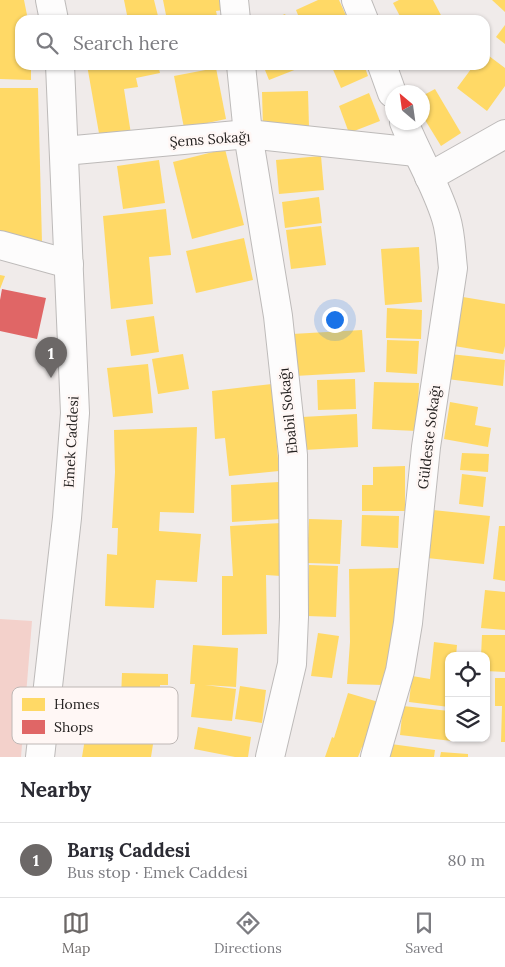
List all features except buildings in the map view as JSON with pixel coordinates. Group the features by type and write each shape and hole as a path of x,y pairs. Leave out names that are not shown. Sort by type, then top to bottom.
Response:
{"street":[{"path":"50,0 53,15"},
{"path":"234,0 236,15"},
{"path":"356,0 362,15"},
{"name":"Emek Caddesi","path":"48,687 67,518 74,413 60,70"},
{"name":"Ebabil Sokağı","path":"242,70 248,134 278,316 293,455 294,617 292,664 270,757"},
{"path":"384,70 389,85"},
{"name":"Güldeste Sokağı","path":"375,757 400,671 408,623 426,447 453,268 451,243 446,219 407,130"},
{"name":"Şems Sokağı","path":"64,151 248,134 416,152"},
{"path":"429,177 505,134"},
{"path":"0,245 69,264"},
{"name":"Emek Caddesi","path":"40,757 41,744"}],"shaded area":[{"path":"0,619 32,621 27,687 12,687 12,744 22,744 21,757 0,757"}],"place":[{"name":"Barış Caddesi","path":"51,378"}]}
